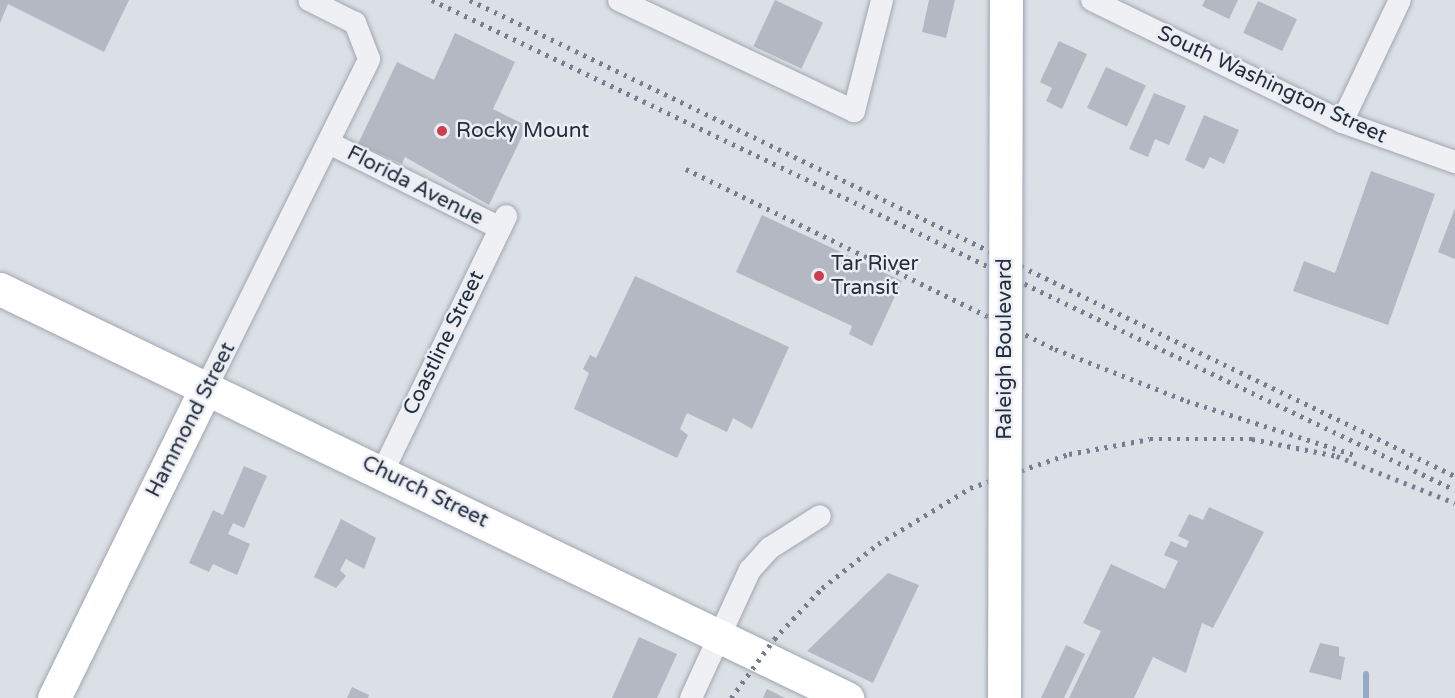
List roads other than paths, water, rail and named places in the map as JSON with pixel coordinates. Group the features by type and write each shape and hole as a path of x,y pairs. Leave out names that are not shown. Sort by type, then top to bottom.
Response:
{"main road":[{"name":"Raleigh Boulevard","path":"1005,698 1006,0"},
{"name":"Church Street","path":"0,289 383,471 847,698"},
{"name":"Hammond Street","path":"54,698 206,388"}],"street":[{"name":"Hammond Street","path":"206,388 365,73 368,47 355,23 309,0"},
{"path":"619,0 854,111 882,0"},
{"name":"South Washington Street","path":"1092,0 1342,122 1455,162"},
{"path":"1342,122 1400,0"},
{"name":"Florida Avenue","path":"331,144 503,222"},
{"name":"Coastline Street","path":"383,471 503,222"},
{"path":"691,698 750,570 770,548 820,516"}],"waterway":[{"path":"1366,674 1366,698"}],"railway":[{"path":"432,0 1455,490"},
{"path":"470,0 1455,476"},
{"path":"686,169 1055,349 1187,401 1355,455"},
{"path":"731,698 774,639 822,588 878,544 970,488 1069,454 1150,439 1252,439 1337,456 1455,503"}],"place":[{"name":"Rocky Mount","path":"442,131"},
{"name":"Tar River Transit","path":"819,276"}]}
